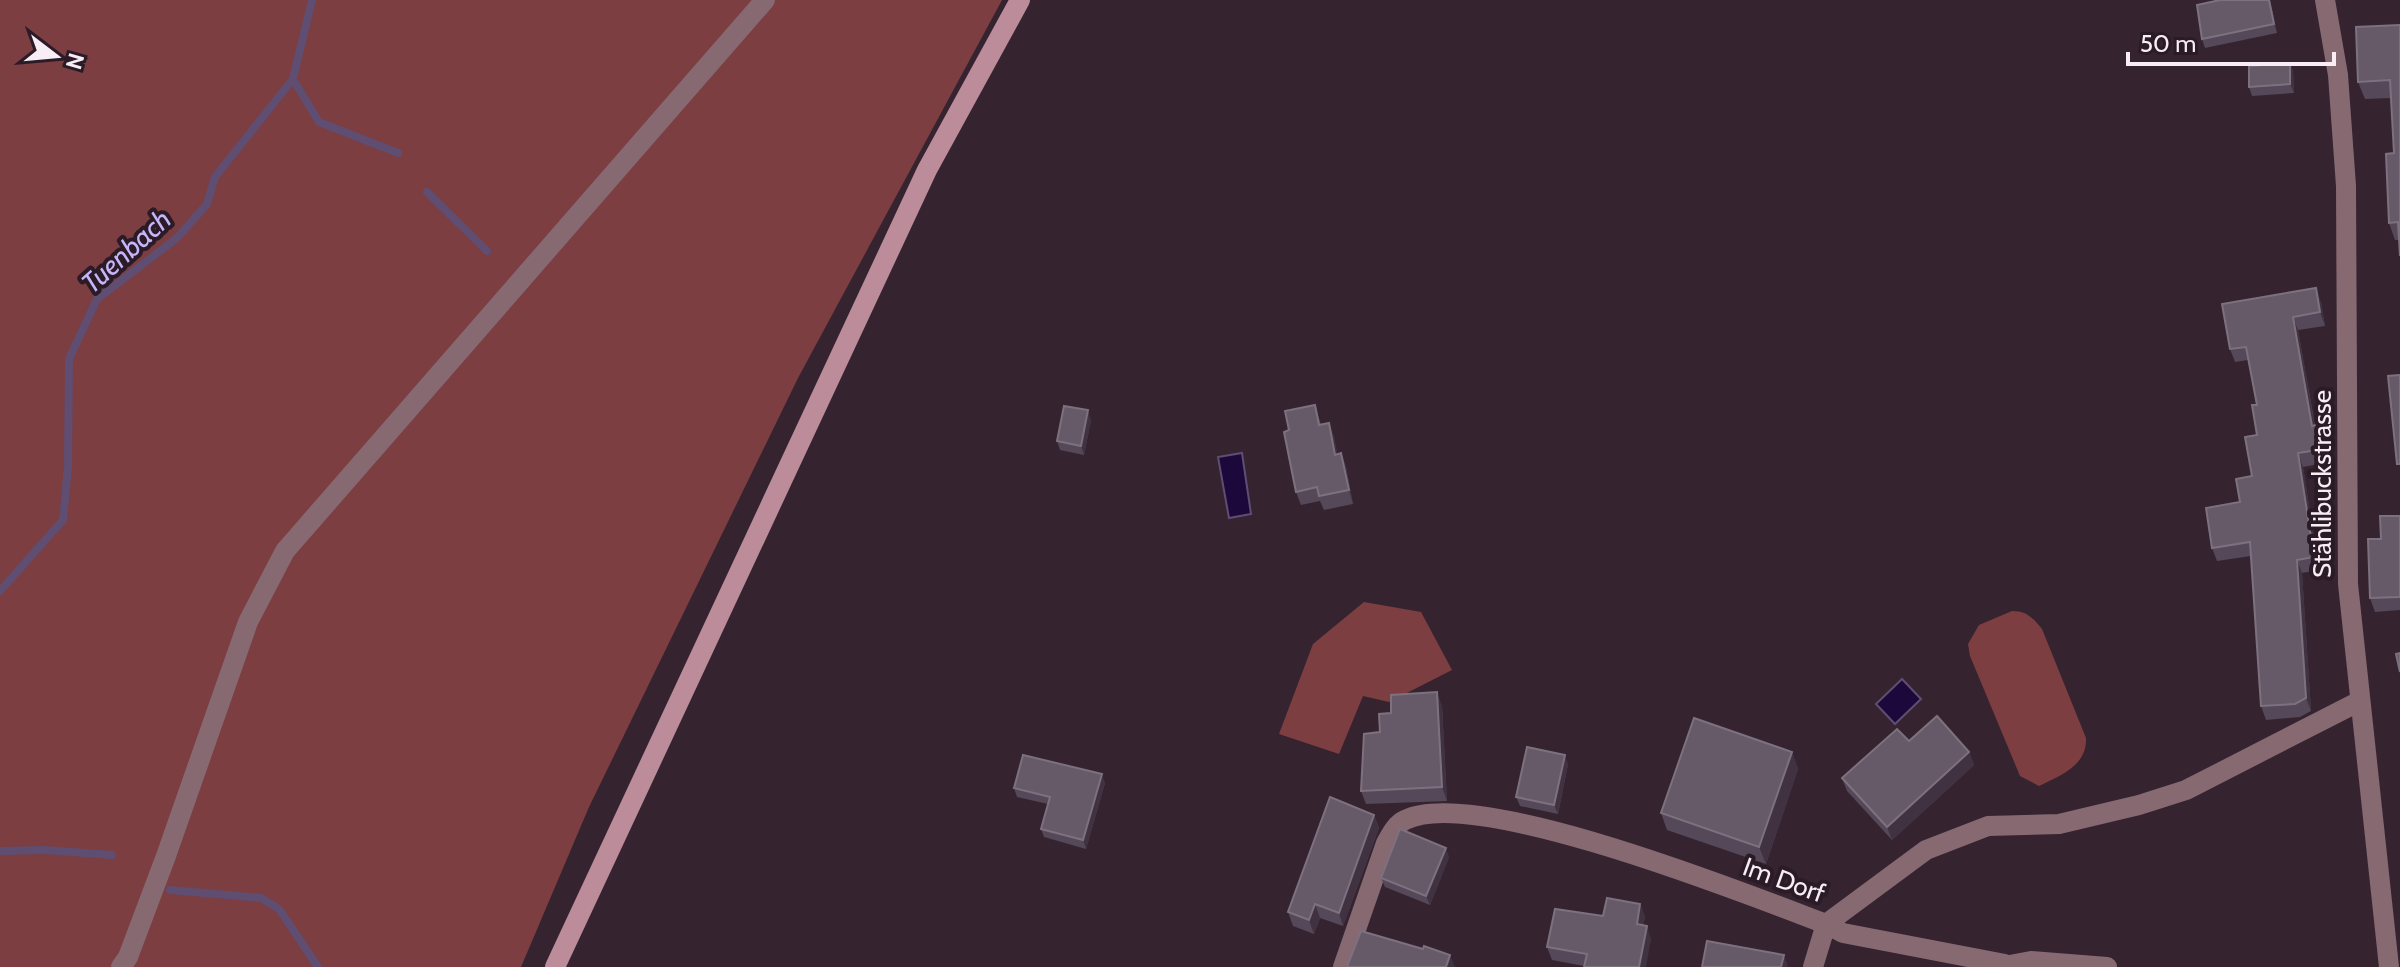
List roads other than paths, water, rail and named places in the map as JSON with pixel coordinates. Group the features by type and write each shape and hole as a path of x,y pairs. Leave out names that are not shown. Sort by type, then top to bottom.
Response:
{"street":[{"path":"121,967 128,957 166,856 248,622 285,551 765,0"},
{"path":"555,967 927,170 1020,0"},
{"name":"Stählibuckstrasse","path":"2325,0 2338,75 2346,186 2348,584 2389,967"},
{"name":"Im Dorf","path":"1343,967 1386,843 1406,819 1433,814 1501,818 1681,870 1826,924 1926,850 1988,826 2059,824 2174,794 2271,749 2360,701"},
{"path":"1813,967 1826,924 1843,933 2002,966 2031,961 2107,967"}],"waterway":[{"name":"Tuenbach","path":"0,591 63,520 68,467 69,359 97,299 177,238 207,204 215,177 293,79 312,0"},
{"path":"293,79 319,122 398,153"},
{"path":"427,192 487,251"},
{"path":"0,851 45,850 112,855"},
{"path":"170,890 261,898 279,909 318,967"}]}
